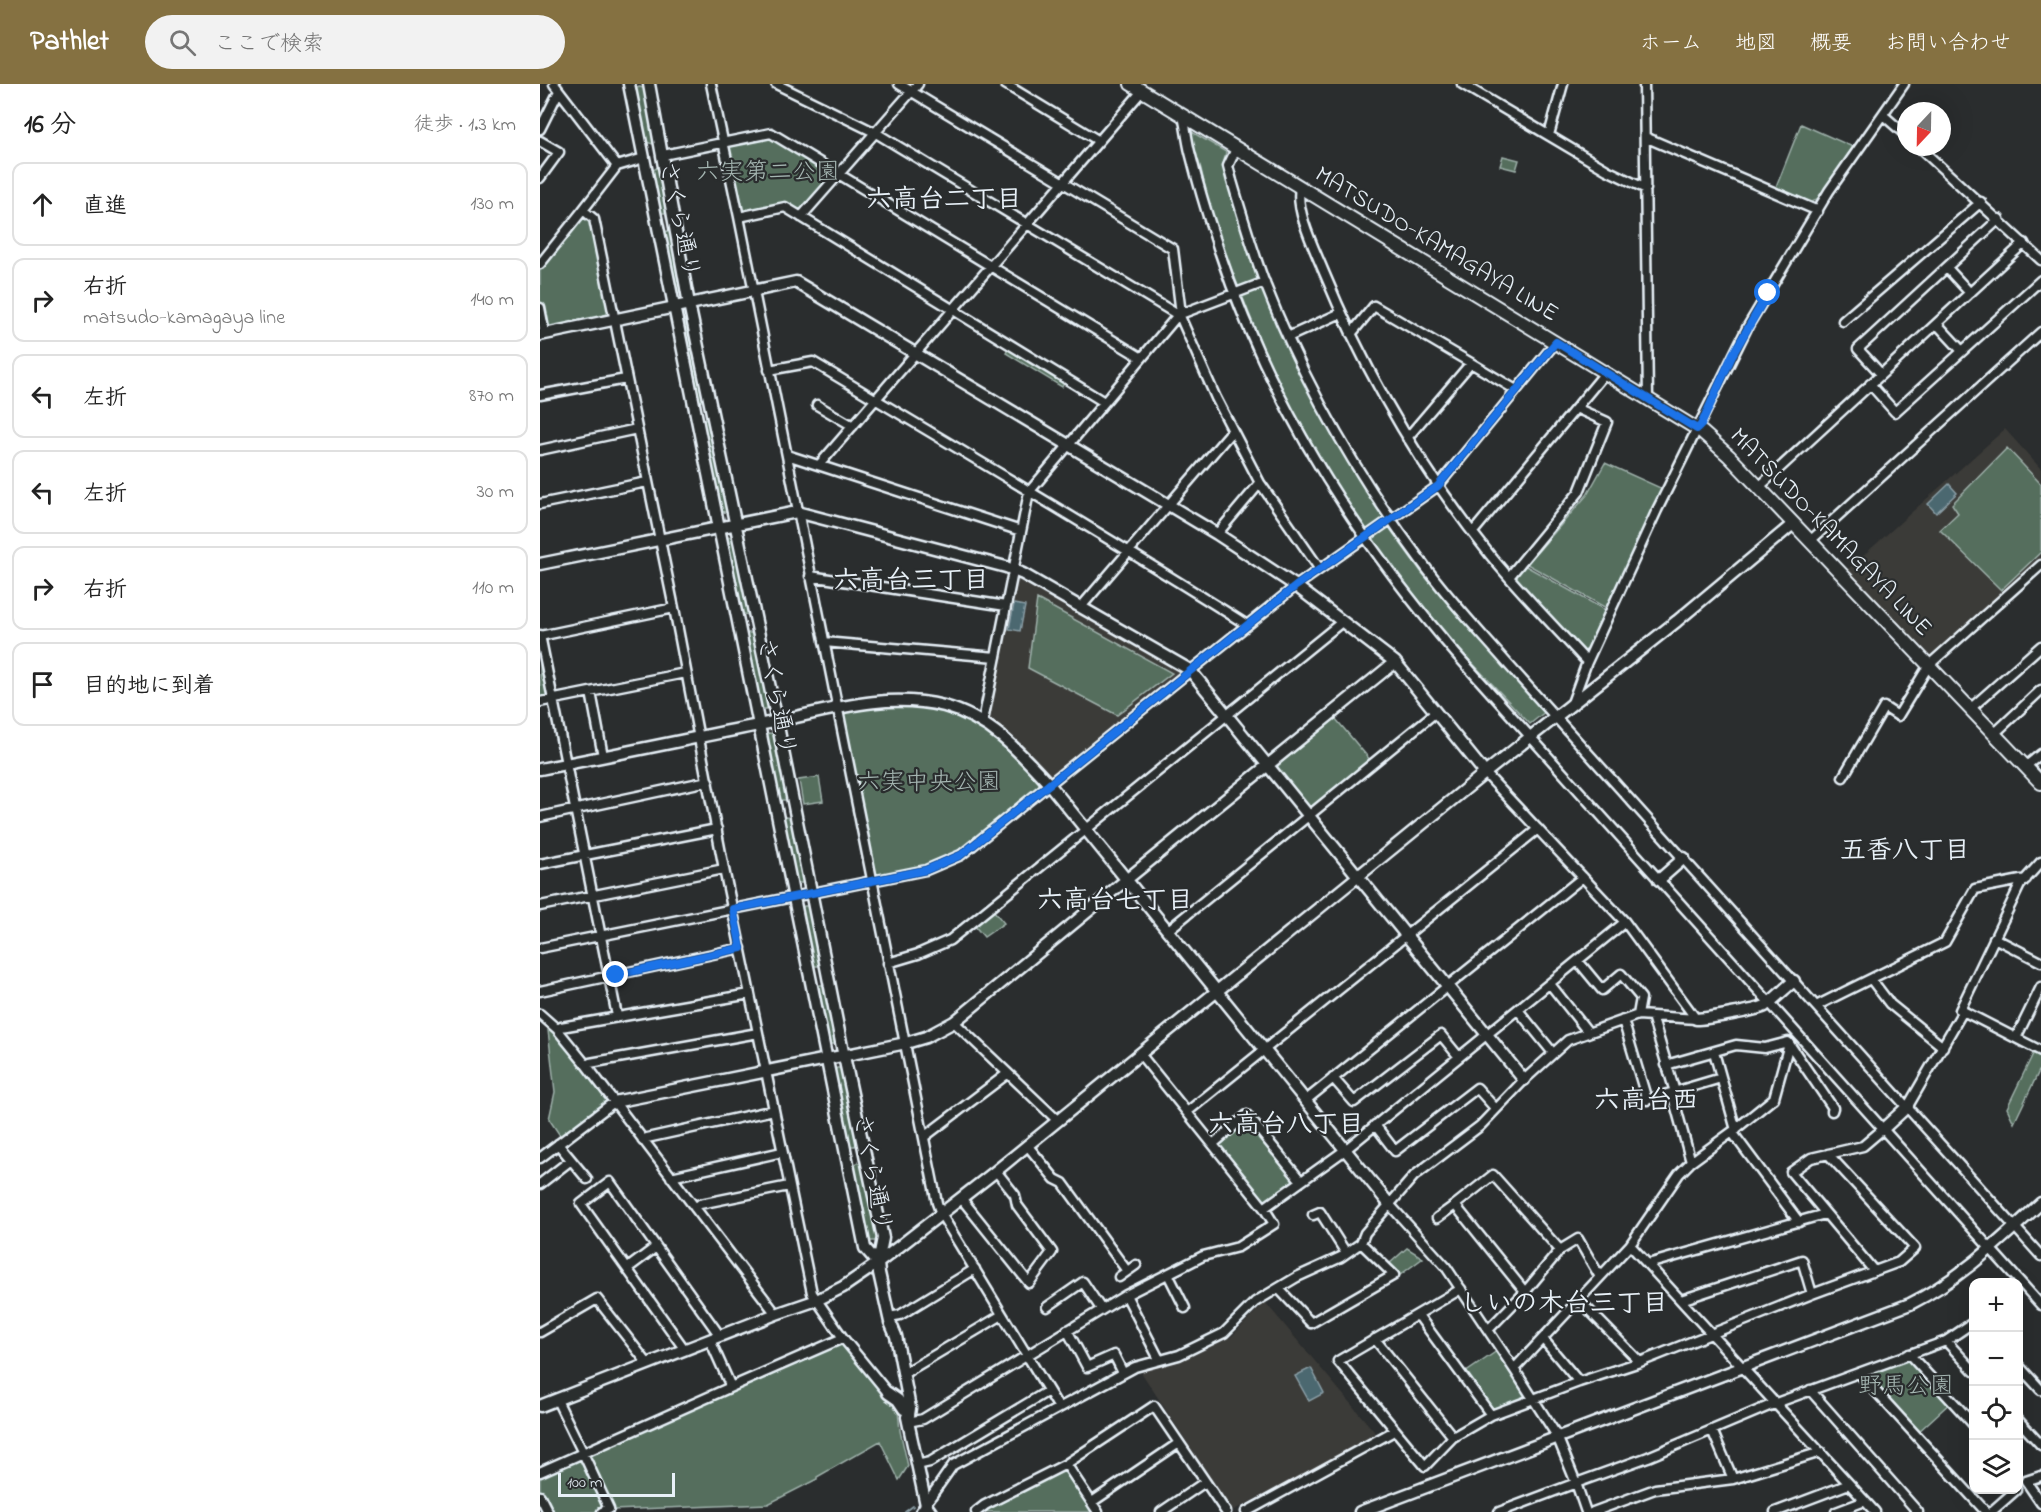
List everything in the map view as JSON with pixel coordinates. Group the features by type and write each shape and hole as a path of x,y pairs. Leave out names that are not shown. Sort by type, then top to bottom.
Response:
{"main road":[{"name":"MATSUDO-KAMAGAYA LINE","path":"1136,87 1556,342 1714,441 2041,783"}],"street":[{"name":"さくら通り","path":"629,84 865,1248 878,1263"},
{"name":"さくら通り","path":"649,84 689,304 883,1238 878,1263"},
{"path":"711,84 937,1203 941,1214 1059,1408"},
{"path":"776,84 876,133 1179,314"},
{"path":"899,84 1173,249 1179,314 1232,431 1260,483 1319,568"},
{"path":"801,217 918,84"},
{"path":"1005,84 1099,141"},
{"path":"1462,84 1607,170 1646,189"},
{"path":"1549,135 1563,84"},
{"path":"1644,84 1648,399"},
{"path":"1572,703 1587,662 1657,510 1748,326 1829,191 1904,84"},
{"path":"540,129 556,87 617,166"},
{"path":"819,465 1099,141 1136,87"},
{"path":"1883,115 1897,127"},
{"path":"1184,116 1201,194 1234,294 1297,429 1331,488 1364,537 1422,615 2041,1305"},
{"path":"663,155 771,133 1142,358"},
{"path":"1645,137 1818,211"},
{"path":"540,141 559,152 540,178"},
{"path":"1236,149 1227,166 1265,282 1288,337 1335,429 1390,518 1421,562 1453,601 2041,1256"},
{"path":"1929,156 2041,260"},
{"path":"540,264 617,166 644,158"},
{"path":"1300,188 1298,200 1315,250 1341,313 1367,368 1407,438 1438,486 1509,577 1587,662"},
{"path":"1843,321 1981,202"},
{"path":"739,217 785,207 1104,402"},
{"path":"583,210 594,219 811,1290 843,1338 888,1394 898,1400 904,1409"},
{"path":"1881,374 1858,349 1999,219"},
{"path":"1759,487 2024,243"},
{"path":"1947,268 1970,293"},
{"path":"1870,384 1895,412 2041,280"},
{"path":"540,308 543,335 796,282 1218,534 1296,586 1395,662 1485,773 1626,922 1696,1019"},
{"path":"982,721 1029,492 1179,314 1265,282"},
{"path":"1351,334 1374,306 1516,390"},
{"path":"1288,337 1341,313"},
{"path":"1937,324 1962,351"},
{"path":"1810,542 2041,332"},
{"path":"540,948 926,870 961,855 1319,568 1438,486 1556,342"},
{"path":"769,370 813,362 1130,550 1247,625"},
{"path":"1407,438 1471,363"},
{"path":"1473,532 1605,373"},
{"path":"540,395 626,379"},
{"path":"817,405 853,426"},
{"path":"1509,577 1579,492 1607,422 1576,408"},
{"path":"540,450 637,429"},
{"path":"1081,607 1232,431"},
{"path":"787,455 1021,531"},
{"path":"540,504 647,482"},
{"path":"1218,534 1260,483"},
{"path":"540,564 797,512 1013,570 1190,670 1524,1080"},
{"path":"540,1406 817,1300 843,1287 878,1263 996,1171 1485,773 1677,621 1793,524"},
{"path":"1843,777 1884,707 1898,716 1929,665 2041,565"},
{"path":"810,576 1006,606"},
{"path":"618,1016 540,636 674,609"},
{"path":"888,963 918,954 950,940 1343,621"},
{"path":"824,642 996,657"},
{"path":"1970,709 2041,646"},
{"path":"540,1158 614,1102 906,1043 926,1037 954,1022 1395,662"},
{"path":"540,702 685,673"},
{"path":"1994,734 2041,690"},
{"path":"591,692 603,756"},
{"path":"540,769 891,699 946,706 982,721 1015,747 1049,784 1390,1205 1446,1267 1557,1436 1586,1512"},
{"path":"1167,931 1436,712"},
{"path":"2025,767 2041,753"},
{"path":"540,817 708,781"},
{"path":"1187,1112 1538,828"},
{"path":"540,864 717,829"},
{"path":"1659,880 1684,858"},
{"path":"2041,862 2020,885 1960,1010 2041,1051"},
{"path":"540,906 724,869"},
{"path":"1305,1101 1582,877"},
{"path":"1816,1006 1945,942 1975,890 2026,879"},
{"path":"1264,1208 1345,1150 1626,922"},
{"path":"1994,938 2041,962"},
{"path":"540,991 741,948"},
{"path":"1578,961 1602,990 1621,974 1641,998 1638,1015"},
{"path":"1871,980 1890,1004 1942,1047"},
{"path":"926,1510 953,1465 1123,1373 1159,1359 1179,1355 1224,1333 1255,1302 1361,1243 1365,1233 1414,1176 1480,1125 1495,1108 1568,1040 1638,1015 1708,1019 1763,1008 1794,981"},
{"path":"1550,984 1588,1032"},
{"path":"2016,1038 2041,987"},
{"path":"557,1029 561,1026 750,994"},
{"path":"1518,1010 1553,1053"},
{"path":"1874,1271 1791,1172 1811,1158 1863,1146 1908,1106 1963,1011"},
{"path":"540,1014 557,1029 587,1066 776,1314"},
{"path":"1652,1016 1691,1162"},
{"path":"1623,1020 1647,1100 1721,1078"},
{"path":"954,1022 1057,1120"},
{"path":"587,1066 590,1063 758,1033"},
{"path":"1333,1078 1354,1102 1441,1035 1459,1057"},
{"path":"1514,1370 1630,1245 1675,1180 1691,1162 1774,1098 1789,1044 1798,1035"},
{"path":"1666,1065 1736,1045 1765,1048 1789,1044"},
{"path":"1789,1044 1833,1108 1832,1111"},
{"path":"1714,1052 1734,1131 1799,1222"},
{"path":"908,1422 923,1419 1126,1295 1203,1256 1238,1247 1275,1224 1140,1053"},
{"path":"924,1137 1007,1074"},
{"path":"1375,1125 1395,1151 1477,1088 1495,1108"},
{"path":"643,1140 774,1110"},
{"path":"1213,1144 1247,1115 1301,1181"},
{"path":"558,1144 586,1179"},
{"path":"1028,1145 1055,1179 1063,1183 1127,1271"},
{"path":"671,1177 782,1152"},
{"path":"1461,1289 1338,1361 1425,1466 1454,1437 1491,1415 1578,1382 1640,1362 1899,1262 1915,1248 1828,1154"},
{"path":"540,1184 571,1160"},
{"path":"961,1198 1029,1283 1052,1252 1017,1205 1015,1195 996,1171"},
{"path":"1437,1218 1493,1175 1560,1250"},
{"path":"685,1350 581,1204 610,1182 656,1247 715,1338 731,1387"},
{"path":"695,1208 700,1204 789,1186"},
{"path":"1364,1511 1910,1304 1947,1284 2041,1203"},
{"path":"1455,1205 1525,1292"},
{"path":"1313,1215 1320,1212 1346,1253"},
{"path":"1647,1264 1825,1214"},
{"path":"1488,1330 1525,1292 1560,1250 1578,1239 1600,1277"},
{"path":"1280,1289 1311,1323 1394,1275 1361,1243"},
{"path":"1630,1245 1875,1512"},
{"path":"627,1268 656,1247"},
{"path":"1681,1300 1802,1260 1812,1294"},
{"path":"878,1263 889,1319 889,1337 926,1510"},
{"path":"1119,1277 1136,1265"},
{"path":"889,1319 900,1315 975,1269"},
{"path":"1168,1274 1185,1308"},
{"path":"1047,1307 1083,1282 1101,1309"},
{"path":"1126,1295 1159,1359"},
{"path":"540,1332 597,1299 648,1364"},
{"path":"1579,1300 1640,1362"},
{"path":"903,1372 1002,1315"},
{"path":"1418,1315 1491,1415"},
{"path":"889,1319 896,1336 910,1408 908,1422"},
{"path":"1499,1512 1648,1457 1776,1403 1946,1341 1969,1325"},
{"path":"1067,1330 1087,1367 1114,1355 1123,1373"},
{"path":"540,1472 843,1338"},
{"path":"1375,1339 1454,1437"},
{"path":"1543,1339 1578,1382"},
{"path":"1946,1341 1969,1366"},
{"path":"1909,1354 1969,1420"},
{"path":"2023,1370 2041,1390"},
{"path":"1859,1373 1986,1512"},
{"path":"888,1394 897,1394 900,1390"},
{"path":"1810,1390 1918,1512"},
{"path":"917,1465 930,1462 1048,1391"},
{"path":"557,1400 583,1453 607,1511"},
{"path":"976,1512 985,1505 1066,1464 1151,1406 1157,1409 1226,1512"},
{"path":"2023,1425 2041,1445"},
{"path":"1712,1430 1733,1479"},
{"path":"1246,1512 1394,1431"},
{"path":"1092,1502 1179,1443"},
{"path":"1593,1512 1655,1490 1733,1479 1821,1452"},
{"path":"1066,1464 1098,1512"},
{"path":"2023,1485 2041,1476"},
{"path":"1161,1512 1206,1482"},
{"path":"1775,1512 1849,1484"},
{"path":"2023,1488 2041,1503"},
{"path":"1991,1512 2011,1494"},
{"path":"540,1496 548,1512"},
{"path":"1836,1512 1865,1501"}],"shaded area":[{"path":"2005,429 2041,469 2041,561 1934,656 1927,655 1849,573 1848,569"},
{"path":"1020,577 1180,669 1180,674 1051,776 1047,775 1024,748 988,719 1015,579"},
{"path":"1265,1302 1378,1436 1232,1511 1141,1372 1186,1358 1231,1337"}],"green space":[{"path":"639,87 644,88 646,92 655,143 653,144 646,142 635,90"},
{"path":"1801,124 1853,147 1819,197 1810,204 1775,190"},
{"path":"1192,132 1226,152 1223,166 1242,225 1336,438 1391,530 1422,573 1546,711 1530,724 1426,614 1370,538 1336,486 1282,390 1264,351 1209,206 1201,169 1190,135"},
{"name":"六実第二公園","path":"771,133 839,175 801,217 785,207 739,217 723,142"},
{"path":"1503,156 1519,160 1516,170 1500,166"},
{"path":"658,167 667,213 660,211 652,171"},
{"path":"583,210 594,219 610,313 607,318 551,328 547,324 540,300 540,264"},
{"path":"667,231 673,232 683,294 676,292 664,234"},
{"path":"688,318 705,401 697,399 682,321"},
{"path":"1009,348 1065,381 1062,387 1006,353"},
{"path":"709,419 728,513 720,511 703,422"},
{"path":"2007,448 2041,484 2041,552 2001,590 1940,530 1958,513 1952,504"},
{"path":"1605,463 1665,490 1608,609 1527,564 1587,495"},
{"path":"729,537 734,538 750,614 748,615 741,613 726,541"},
{"path":"1524,565 1607,611 1588,652 1581,652 1516,580 1515,574"},
{"path":"1037,599 1172,673 1117,715 1028,668"},
{"path":"748,633 754,633 769,705 767,709 760,707 746,637"},
{"path":"540,636 553,700 540,702"},
{"name":"六実中央公園","path":"890,704 935,710 978,725 1012,751 1039,779 1039,786 957,852 938,862 879,875 873,871 842,716 845,711"},
{"path":"1335,718 1371,761 1314,808 1308,807 1277,769 1278,765"},
{"path":"769,733 774,734 786,800 779,798 766,736"},
{"path":"819,777 823,801 803,804 799,780"},
{"path":"785,817 791,818 793,822 805,879 802,883 795,881 783,820"},
{"path":"804,906 811,909 820,966 812,964 801,910"},
{"path":"993,910 1004,923 984,937 974,925"},
{"path":"820,985 826,988 835,1044 829,1044 817,989"},
{"path":"551,1027 607,1100 561,1137 549,1119 555,1092 548,1030"},
{"path":"2033,1054 2041,1055 2041,1067 2014,1123 2007,1108"},
{"path":"841,1068 857,1142 855,1146 849,1146 833,1072"},
{"path":"1245,1120 1250,1121 1295,1177 1294,1182 1267,1201 1262,1201 1218,1146"},
{"path":"857,1163 863,1166 877,1237 875,1241 867,1239 853,1167"},
{"path":"1407,1248 1423,1258 1400,1275 1389,1264"},
{"path":"838,1343 844,1344 898,1411 908,1466 899,1480 880,1441 817,1479 768,1504 612,1510 589,1460 591,1453"},
{"path":"1497,1351 1527,1395 1526,1398 1495,1410 1491,1409 1465,1373"},
{"name":"野馬公園","path":"1909,1354 1952,1401 1916,1434 1859,1373"},
{"path":"578,1459 583,1461 602,1504 601,1509 595,1512 550,1512 540,1491 540,1476"},
{"path":"1063,1469 1066,1470 1094,1512 982,1512"}],"water":[{"path":"1949,484 1957,493 1936,513 1928,504"},
{"path":"1014,604 1025,606 1020,631 1009,629"},
{"path":"1311,1368 1324,1393 1309,1401 1295,1376"}],"waterway":[{"path":"905,1512 913,1506"}],"district":[{"name":"六高台二丁目","path":"944,201"},
{"name":"六高台三丁目","path":"911,582"},
{"name":"五香八丁目","path":"1905,852"},
{"name":"六高台七丁目","path":"1115,902"},
{"name":"六高台西","path":"1646,1102"},
{"name":"六高台八丁目","path":"1286,1126"},
{"name":"しいの木台三丁目","path":"1564,1305"}],"route":[{"path":"616,975 741,948 733,909 926,870 961,855 1319,568 1438,486 1556,342 1697,429 1701,425 1733,354 1768,293"}]}
